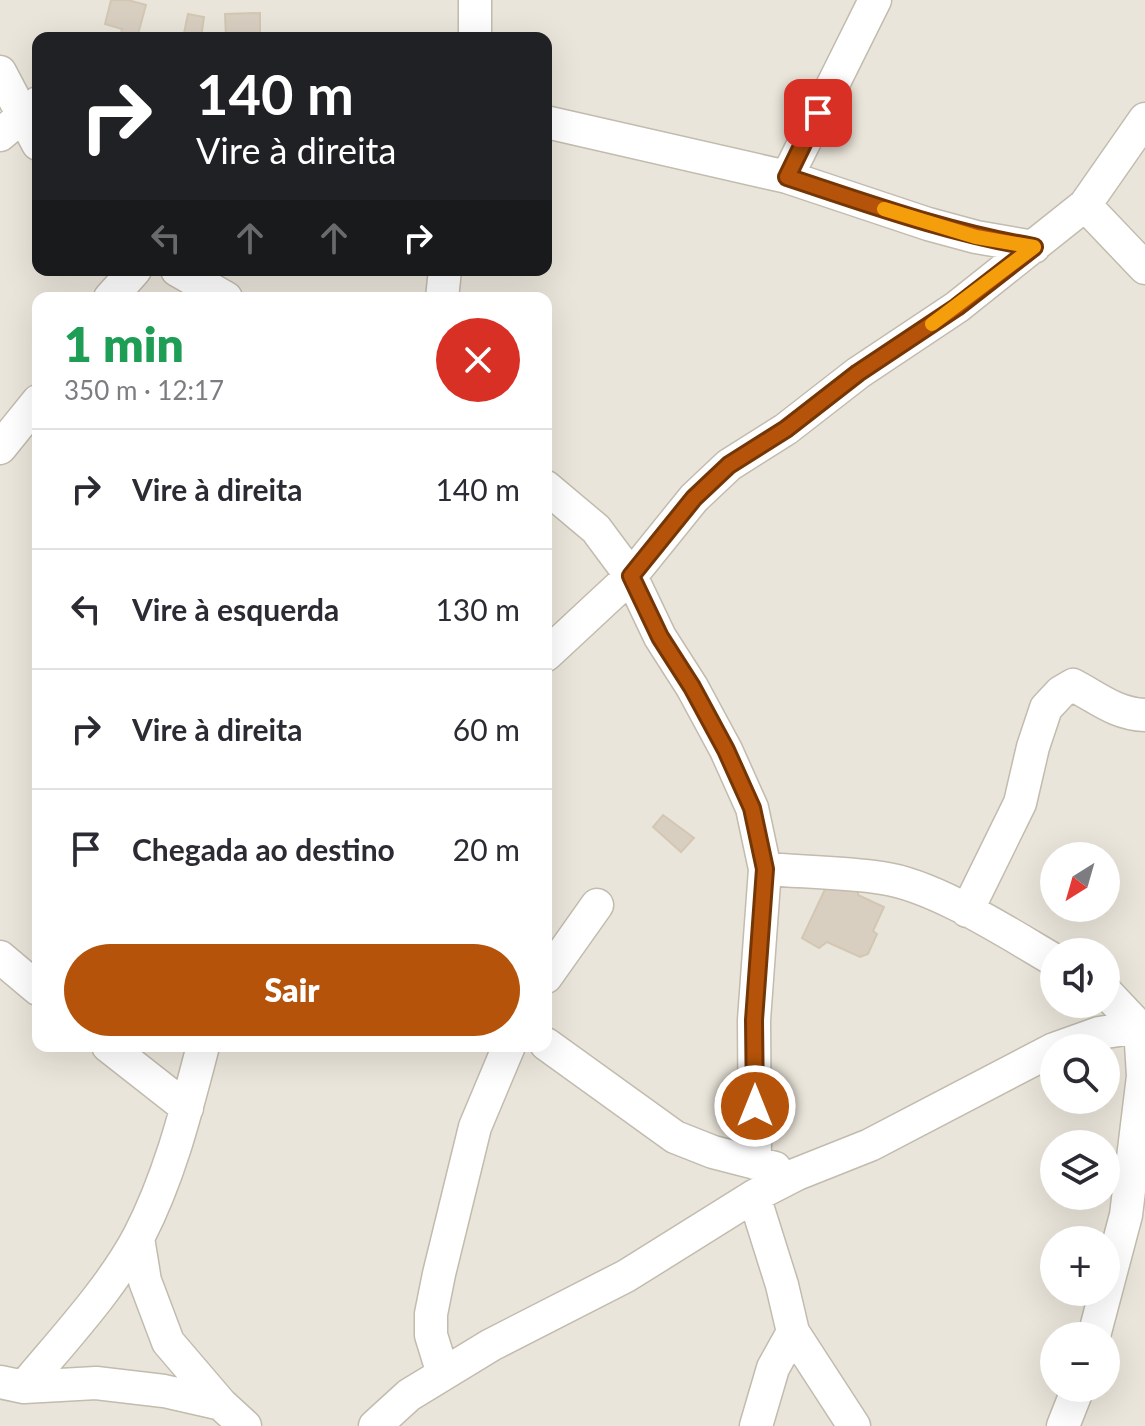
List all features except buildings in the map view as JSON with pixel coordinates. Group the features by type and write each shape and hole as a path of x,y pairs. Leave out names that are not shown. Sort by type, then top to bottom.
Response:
{"street":[{"path":"475,0 475,32"},
{"path":"787,177 875,0"},
{"path":"0,72 25,125"},
{"path":"552,649 631,576 694,498 729,465 786,429 858,373 957,307 1085,205 1145,119"},
{"path":"552,123 787,177 928,224 976,237 1034,247"},
{"path":"1085,205 1145,268"},
{"path":"115,292 130,276"},
{"path":"188,276 216,292"},
{"path":"0,448 32,408"},
{"path":"552,492 596,529 631,576 660,637 692,687 733,765 752,808 765,869 754,1020 755,1163"},
{"path":"967,911 1020,803 1046,708 1061,692 1073,685 1111,708 1127,714 1145,715"},
{"path":"765,869 884,878 926,892 967,911 1040,952"},
{"path":"552,969 597,905"},
{"path":"0,957 32,984"},
{"path":"1098,1322 1126,1215 1143,1076 1143,1027 1120,1005"},
{"path":"1096,1034 1143,1027"},
{"path":"552,1048 675,1137 713,1152 797,1174"},
{"path":"116,1052 187,1108"},
{"path":"12,1384 94,1302 138,1238 172,1160 201,1052"},
{"path":"443,1374 431,1335 431,1314 475,1127 506,1052"},
{"path":"375,1426 409,1395 443,1374 491,1345 626,1276 754,1196 797,1174 870,1145 1040,1056"},
{"path":"754,1196 793,1332 854,1426"},
{"path":"138,1238 145,1281 168,1342 221,1404 245,1426"},
{"path":"756,1426 773,1368 793,1332"},
{"path":"12,1384 96,1383 164,1391 221,1404"},
{"path":"1063,1426 1072,1402"}],"shaded area":[{"path":"0,0 1145,0 1145,1426 0,1426"}],"slow traffic":[{"path":"884,209 976,237 1034,247 932,324"}],"route":[{"path":"755,1106 754,1020 765,869 752,808 726,750 692,687 660,637 631,576 694,498 729,465 786,429 858,373 957,307 1034,247 976,237 928,224 787,177 818,113"}]}
